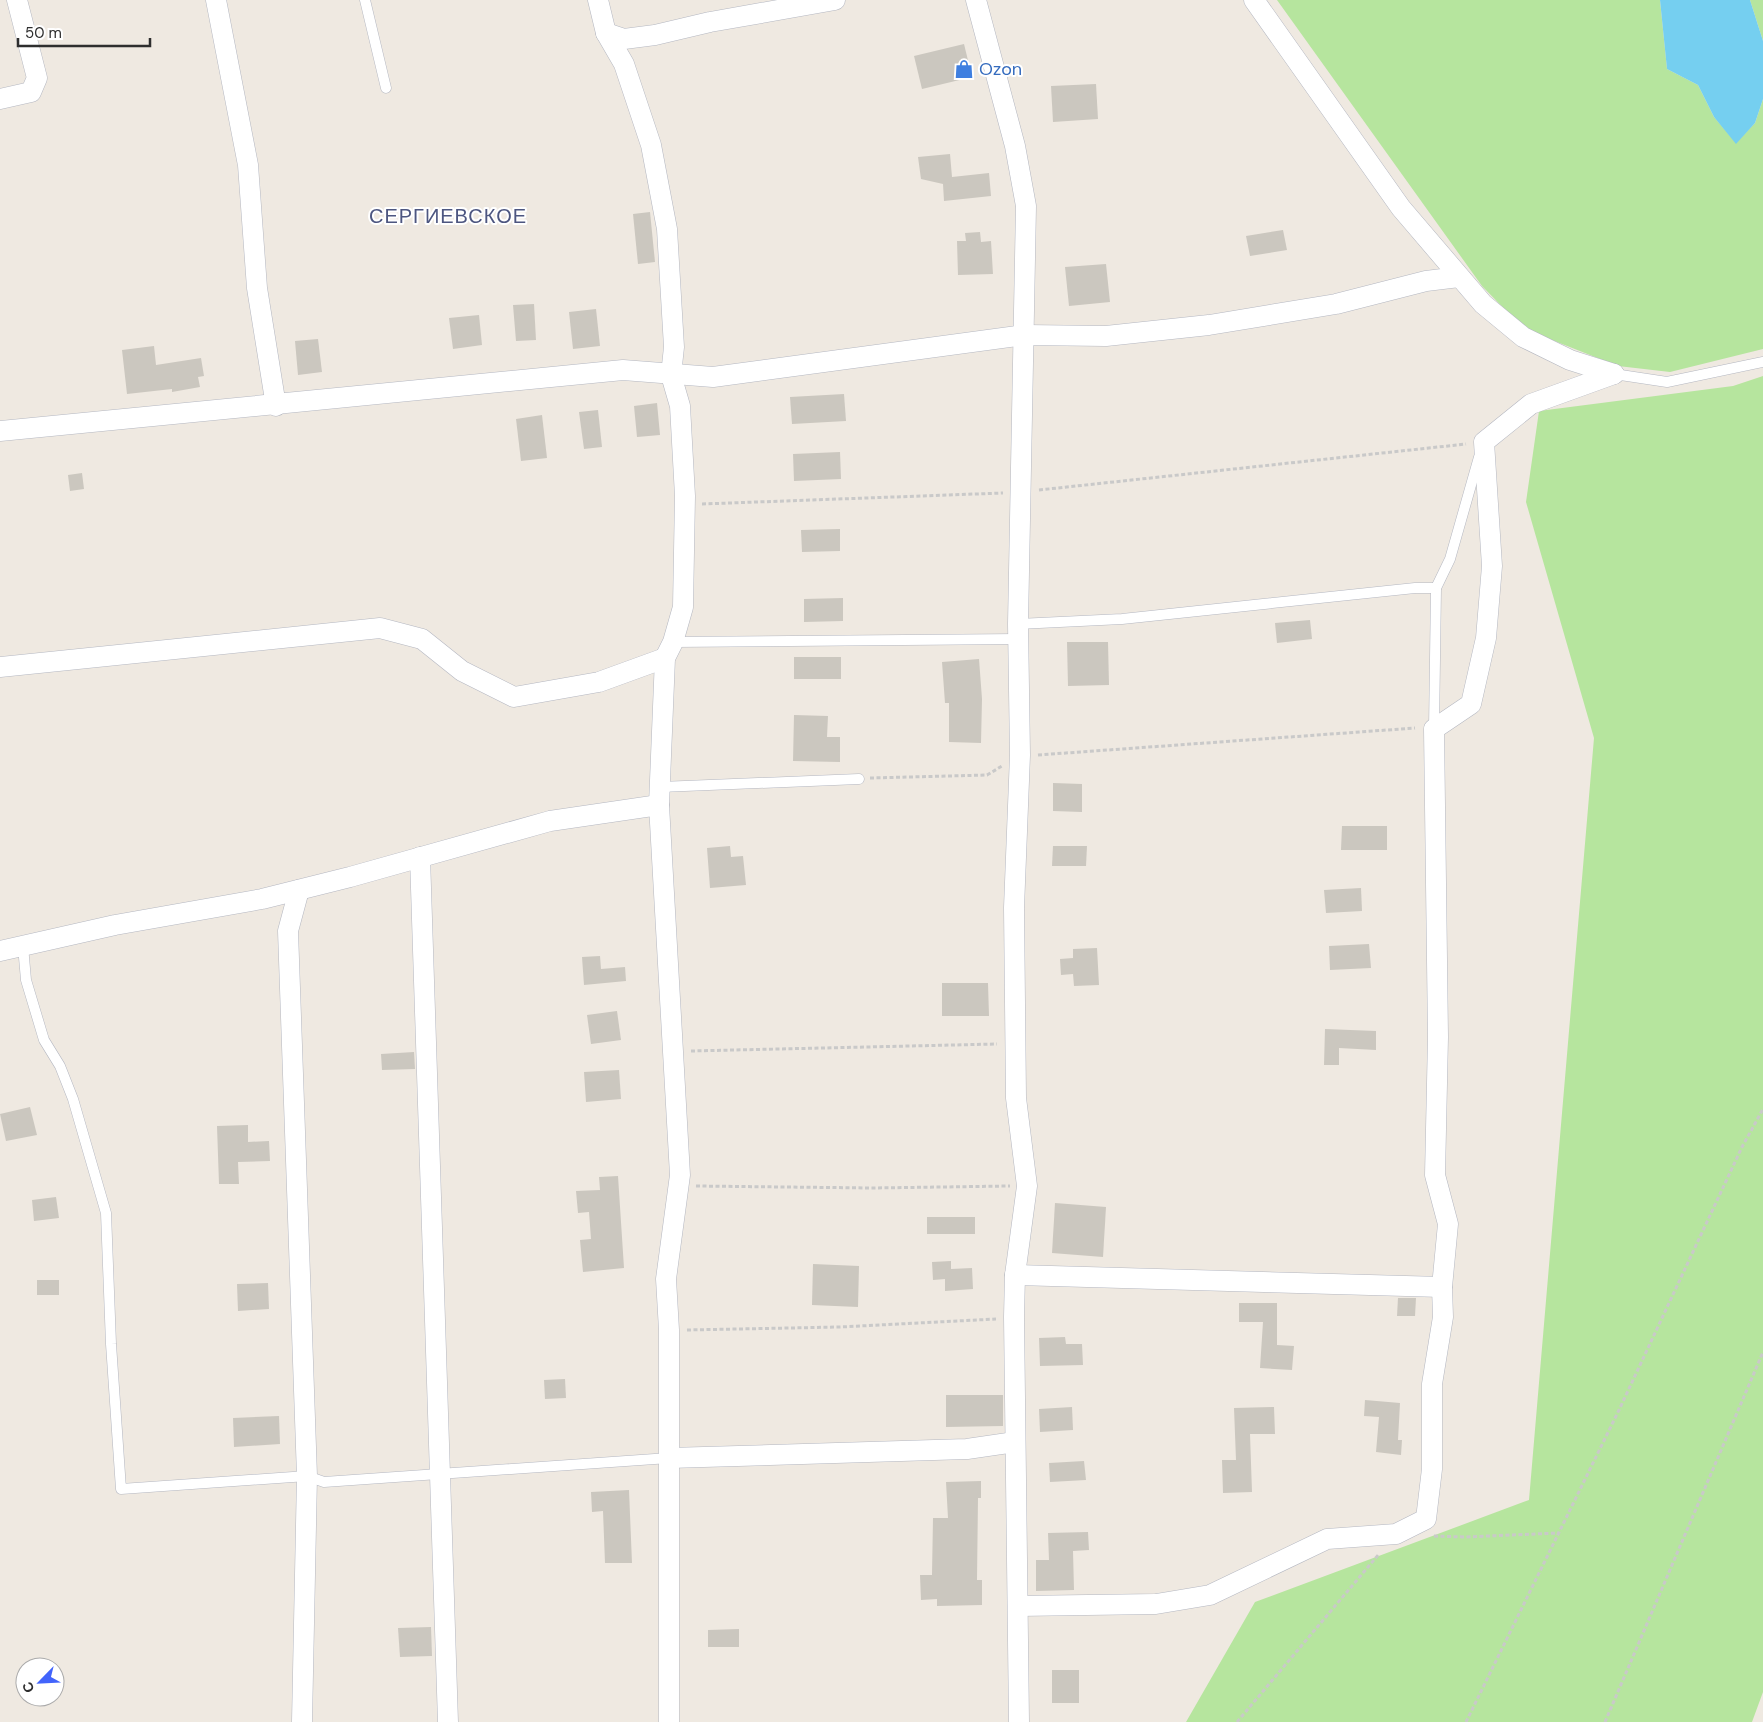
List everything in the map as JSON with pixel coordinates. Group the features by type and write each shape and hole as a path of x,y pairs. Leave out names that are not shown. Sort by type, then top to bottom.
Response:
{"street":[{"path":"0,99 31,92 37,78 18,0"},
{"path":"216,0 248,165 257,288 276,406"},
{"path":"598,0 606,33 624,64 651,145 667,229 674,347 671,375 680,406 685,504 683,607 669,650 659,796 680,1174 666,1279 669,1330 668,1722"},
{"path":"606,33 624,39 655,36 710,22 835,0"},
{"path":"976,0 1015,146 1026,206 1018,632 1020,755 1014,908 1016,1098 1027,1186 1015,1275 1014,1317 1019,1722"},
{"path":"1254,0 1401,208 1483,304 1523,337 1570,360 1614,374"},
{"path":"0,431 276,406 623,370 713,377 1025,334 1106,336 1208,325 1336,304 1426,281 1459,277"},
{"path":"1018,1606 1156,1604 1210,1595 1327,1539 1396,1534 1426,1519 1432,1469 1432,1384 1443,1317 1442,1287 1448,1224 1435,1175 1438,1037 1434,729 1472,704 1486,638 1492,566 1484,442 1531,404 1614,374"},
{"path":"0,667 380,628 422,639 462,671 514,697 599,682 669,650"},
{"path":"0,951 115,925 262,899 550,820 659,796"},
{"path":"420,857 448,1722"},
{"path":"299,890 288,931 307,1476 302,1722"},
{"path":"1015,1275 1442,1287"},
{"path":"669,1458 968,1449 1015,1442"}],"lane":[{"path":"365,0 386,88"},
{"path":"1614,374 1667,382 1763,362"},
{"path":"1434,729 1436,588 1450,560 1484,442"},
{"path":"669,650 1018,632 1414,588 1436,588"},
{"path":"659,796 859,779"},
{"path":"23,946 26,980 44,1040 60,1066 73,1099 106,1213 111,1344 121,1489 307,1476 324,1482 669,1458"}],"path":[{"path":"685,504 745,504 846,497 913,497 1021,492 1484,442"},
{"path":"859,779 987,775 1020,755 1083,753 1400,728 1434,729"},
{"path":"673,1051 1016,1045"},
{"path":"1466,1722 1742,1147 1763,1109"},
{"path":"678,1186 792,1188 1027,1186"},
{"path":"669,1330 840,1327 1014,1317"},
{"path":"1605,1722 1763,1352"},
{"path":"1425,1535 1465,1537 1558,1533"},
{"path":"1237,1722 1396,1534"}],"green space":[{"path":"1277,0 1660,0 1667,69 1698,85 1714,117 1736,143 1755,123 1763,99 1763,349 1670,372 1618,366 1524,329 1482,286"},
{"path":"1750,0 1763,0 1763,41"},
{"path":"1763,376 1763,1692 1752,1722 1186,1722 1255,1602 1529,1500 1594,738 1526,502 1539,411 1733,386"}],"water":[{"path":"1660,0 1750,0 1763,41 1763,99 1755,123 1736,144 1714,117 1698,85 1667,69"}],"building":[{"path":"964,44 972,77 922,89 914,56"},
{"path":"1096,84 1098,119 1053,122 1051,86"},
{"path":"950,154 952,177 989,173 991,196 944,201 943,184 921,179 918,157"},
{"path":"650,212 655,262 638,264 633,214"},
{"path":"1283,230 1287,250 1250,256 1246,236"},
{"path":"980,232 981,242 991,241 993,274 958,275 957,241 966,241 965,233"},
{"path":"1106,264 1110,302 1069,306 1065,267"},
{"path":"534,304 536,340 516,341 513,305"},
{"path":"596,309 600,346 573,349 569,312"},
{"path":"479,315 482,345 453,349 449,318"},
{"path":"318,339 322,372 298,375 295,341"},
{"path":"154,346 156,365 201,358 204,376 198,377 200,387 172,392 172,389 127,394 122,350"},
{"path":"844,394 846,421 792,424 790,397"},
{"path":"657,403 660,435 637,437 634,406"},
{"path":"598,410 602,447 584,449 579,412"},
{"path":"542,415 547,458 521,461 516,419"},
{"path":"840,452 841,479 794,481 793,454"},
{"path":"82,473 84,489 70,491 68,475"},
{"path":"840,529 840,551 802,552 801,530"},
{"path":"843,598 843,621 804,622 804,599"},
{"path":"1310,620 1312,639 1277,643 1275,623"},
{"path":"1067,642 1108,642 1109,685 1068,686"},
{"path":"794,657 841,657 841,679 794,679"},
{"path":"979,659 982,699 981,743 949,742 949,703 945,703 942,662"},
{"path":"794,715 828,716 827,737 840,737 840,762 793,761"},
{"path":"1053,783 1082,784 1082,812 1053,811"},
{"path":"1342,826 1387,826 1387,850 1341,850"},
{"path":"730,846 731,857 743,856 746,885 710,888 707,848"},
{"path":"1053,846 1087,846 1086,866 1052,866"},
{"path":"1361,888 1362,911 1326,913 1324,890"},
{"path":"1369,944 1371,968 1330,970 1329,946"},
{"path":"1097,948 1099,985 1074,986 1073,974 1061,975 1060,959 1073,958 1073,949"},
{"path":"600,956 601,969 625,967 626,981 584,985 582,957"},
{"path":"942,983 988,983 989,1016 942,1016"},
{"path":"617,1011 621,1040 591,1044 587,1015"},
{"path":"1325,1029 1376,1031 1376,1050 1339,1048 1339,1065 1324,1065"},
{"path":"414,1052 415,1069 382,1070 381,1054"},
{"path":"619,1070 621,1099 586,1102 584,1072"},
{"path":"30,1107 37,1135 6,1141 0,1114"},
{"path":"248,1125 248,1142 269,1141 270,1161 238,1162 239,1184 219,1184 217,1126"},
{"path":"618,1176 624,1268 583,1272 580,1240 591,1239 589,1212 578,1213 576,1191 600,1190 599,1177"},
{"path":"56,1197 59,1218 34,1221 32,1200"},
{"path":"1055,1203 1106,1207 1103,1257 1052,1253"},
{"path":"927,1217 975,1217 975,1234 927,1234"},
{"path":"951,1261 951,1269 972,1268 973,1289 945,1291 945,1279 933,1280 932,1262"},
{"path":"813,1264 859,1266 858,1307 812,1305"},
{"path":"37,1280 59,1280 59,1295 37,1295"},
{"path":"268,1283 269,1309 238,1311 237,1284"},
{"path":"1398,1298 1416,1298 1415,1316 1397,1316"},
{"path":"1239,1303 1277,1303 1277,1345 1294,1346 1292,1370 1260,1368 1263,1322 1239,1322"},
{"path":"1065,1337 1066,1344 1082,1344 1083,1365 1040,1366 1039,1338"},
{"path":"565,1379 566,1398 545,1399 544,1380"},
{"path":"946,1395 1003,1395 1003,1426 946,1427"},
{"path":"1365,1400 1400,1403 1398,1440 1402,1440 1401,1455 1376,1452 1379,1417 1364,1416"},
{"path":"1072,1407 1073,1430 1040,1432 1039,1409"},
{"path":"1274,1407 1275,1434 1250,1434 1252,1492 1223,1493 1222,1460 1236,1460 1234,1408"},
{"path":"279,1416 280,1444 234,1447 233,1418"},
{"path":"1084,1461 1086,1480 1050,1482 1049,1463"},
{"path":"981,1481 981,1498 978,1498 977,1580 982,1580 982,1605 937,1606 937,1599 921,1600 920,1575 932,1575 933,1518 948,1518 946,1482"},
{"path":"629,1490 632,1563 605,1563 603,1511 592,1512 591,1492"},
{"path":"1088,1532 1089,1550 1073,1551 1074,1590 1036,1591 1036,1560 1049,1560 1048,1533"},
{"path":"431,1627 432,1656 400,1657 398,1628"},
{"path":"739,1629 739,1647 708,1647 708,1630"},
{"path":"1052,1670 1079,1670 1079,1703 1052,1703"}],"place":[{"name":"Ozon","path":"964,69"}],"district":[{"name":"СЕРГИЕВСКОЕ","path":"448,216"}]}
